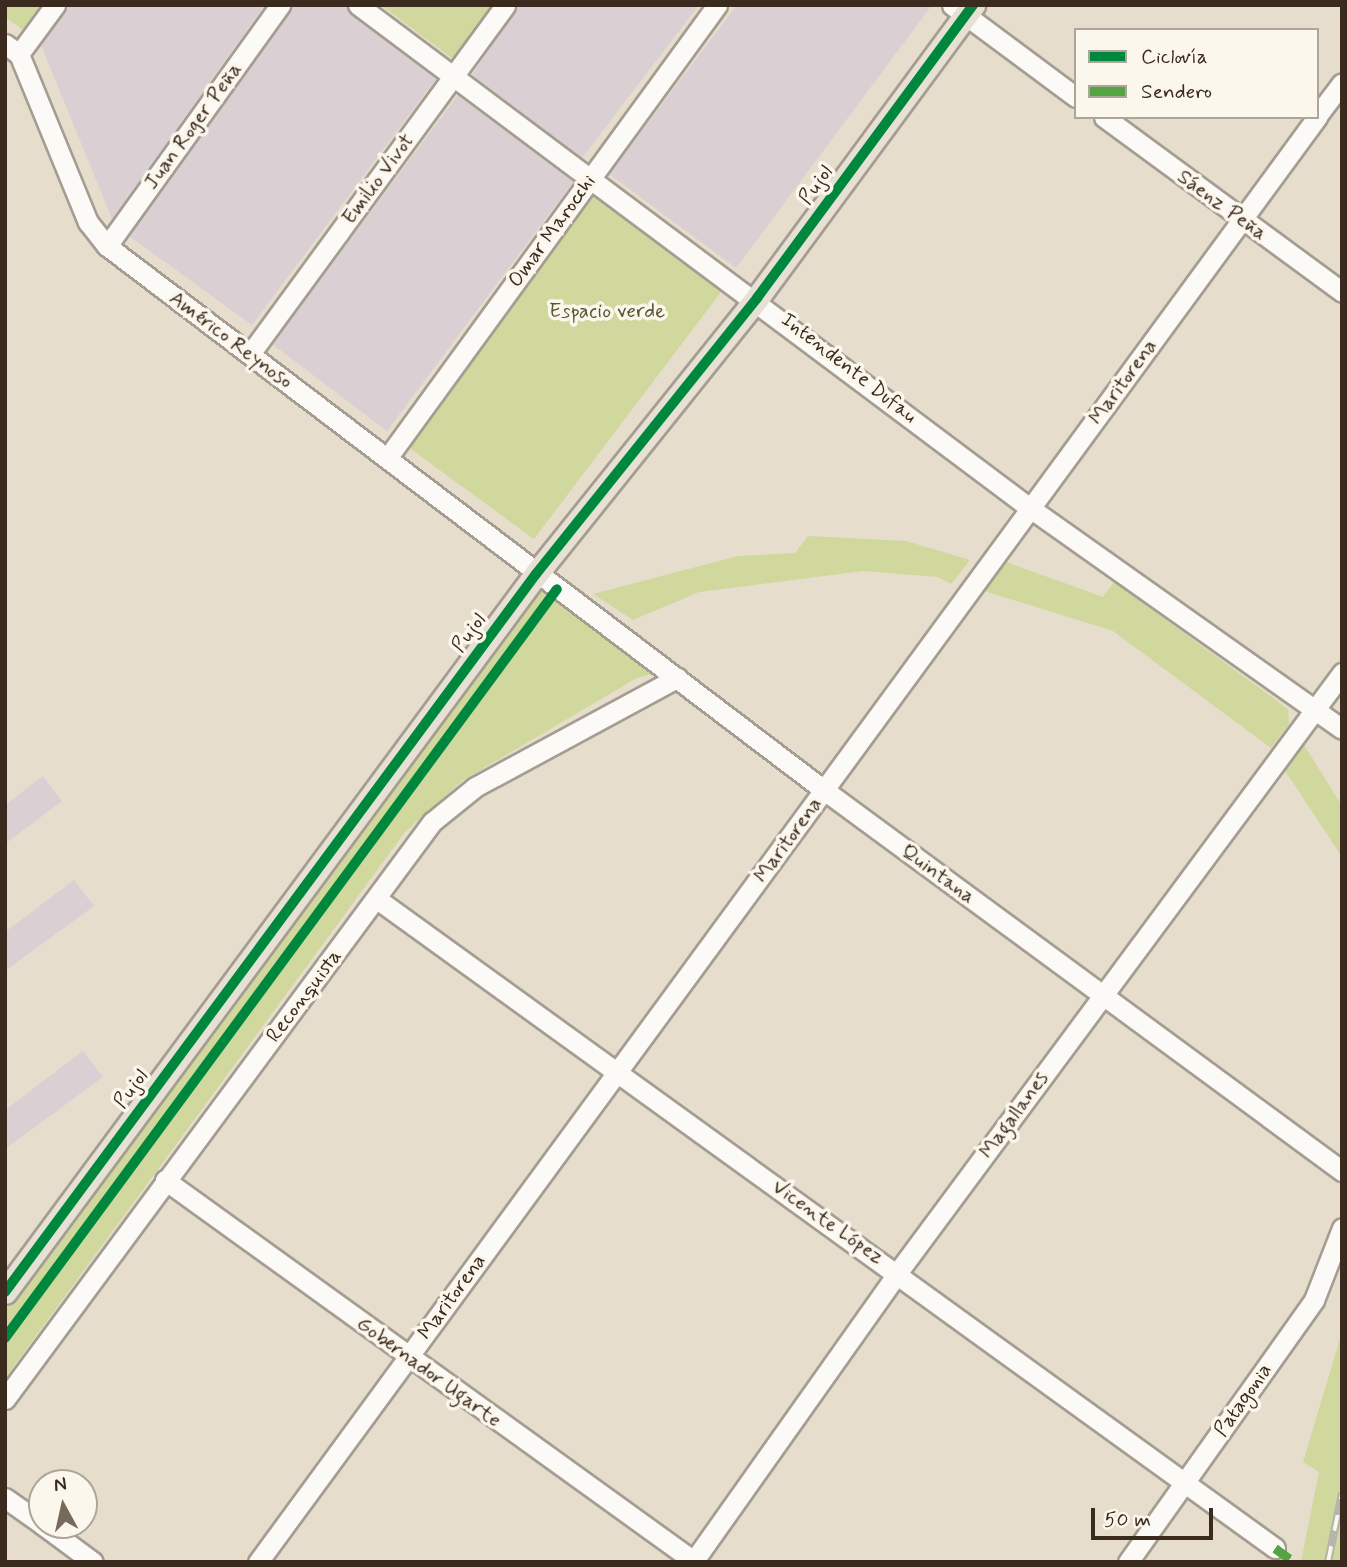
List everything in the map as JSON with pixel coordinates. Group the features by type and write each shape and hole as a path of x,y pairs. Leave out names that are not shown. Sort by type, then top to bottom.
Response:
{"main road":[{"name":"Pujol","path":"5,1292 536,574 757,298 963,9"}],"street":[{"path":"12,49 55,5"},
{"name":"Juan Roger Peña","path":"107,246 280,5"},
{"name":"Intendente Dufau","path":"358,5 757,298 1030,508 1342,729"},
{"name":"Emilio Vivot","path":"250,354 505,5"},
{"name":"Omar Marocchi","path":"388,457 717,5"},
{"path":"963,9 1074,95"},
{"name":"Américo Reynoso","path":"12,49 88,222 107,246 388,457 536,574"},
{"name":"Maritorena","path":"1319,114 1342,83"},
{"name":"Sáenz Peña","path":"1107,119 1342,292"},
{"name":"Maritorena","path":"258,1562 1316,119"},
{"name":"Quintana","path":"536,574 824,790 1342,1171"},
{"name":"Magallanes","path":"694,1561 898,1272 1342,673"},
{"name":"Reconquista","path":"5,1399 432,822 475,787 677,678"},
{"name":"Vicente López","path":"377,899 616,1073 898,1272 1182,1486 1275,1548"},
{"name":"Gobernador Ugarte","path":"166,1180 408,1358 694,1561"},
{"name":"Patagonia","path":"1128,1562 1314,1300 1342,1228"},
{"path":"5,1498 28,1515"},
{"path":"61,1539 93,1562"}],"green space":[{"path":"5,5 47,5 27,33 5,17"},
{"path":"381,5 492,5 453,59"},
{"name":"Espacio verde","path":"593,194 721,292 534,539 408,447"},
{"path":"808,536 906,541 970,560 951,584 938,577 863,571 699,592 633,620 593,594 738,556 795,553"},
{"path":"1001,560 1103,597 1114,582 1288,709 1289,724 1271,748 1113,631 978,589"},
{"path":"536,590 548,590 658,672 635,679 462,781 405,832 5,1378 5,1311"},
{"path":"1301,740 1342,806 1342,857 1282,766"},
{"path":"1342,1332 1342,1562 1301,1562 1319,1472 1303,1462"}],"building":[{"path":"67,5 265,5 112,219 41,45"},
{"path":"292,5 343,5 436,79 252,325 129,236"},
{"path":"518,5 699,5 582,158 472,75"},
{"path":"737,5 932,5 736,268 609,174"},
{"path":"458,95 573,182 387,431 272,344"},
{"path":"43,776 62,801 5,844 5,805"},
{"path":"74,880 94,906 5,971 5,932"},
{"path":"83,1051 103,1077 5,1149 5,1110"}],"railway":[{"path":"1328,1562 1342,1493"}],"marked path":[{"path":"1275,1548 1294,1562"}],"cycle path":[{"path":"5,1292 536,574 757,298 973,5"},
{"path":"5,1338 557,589"}]}
